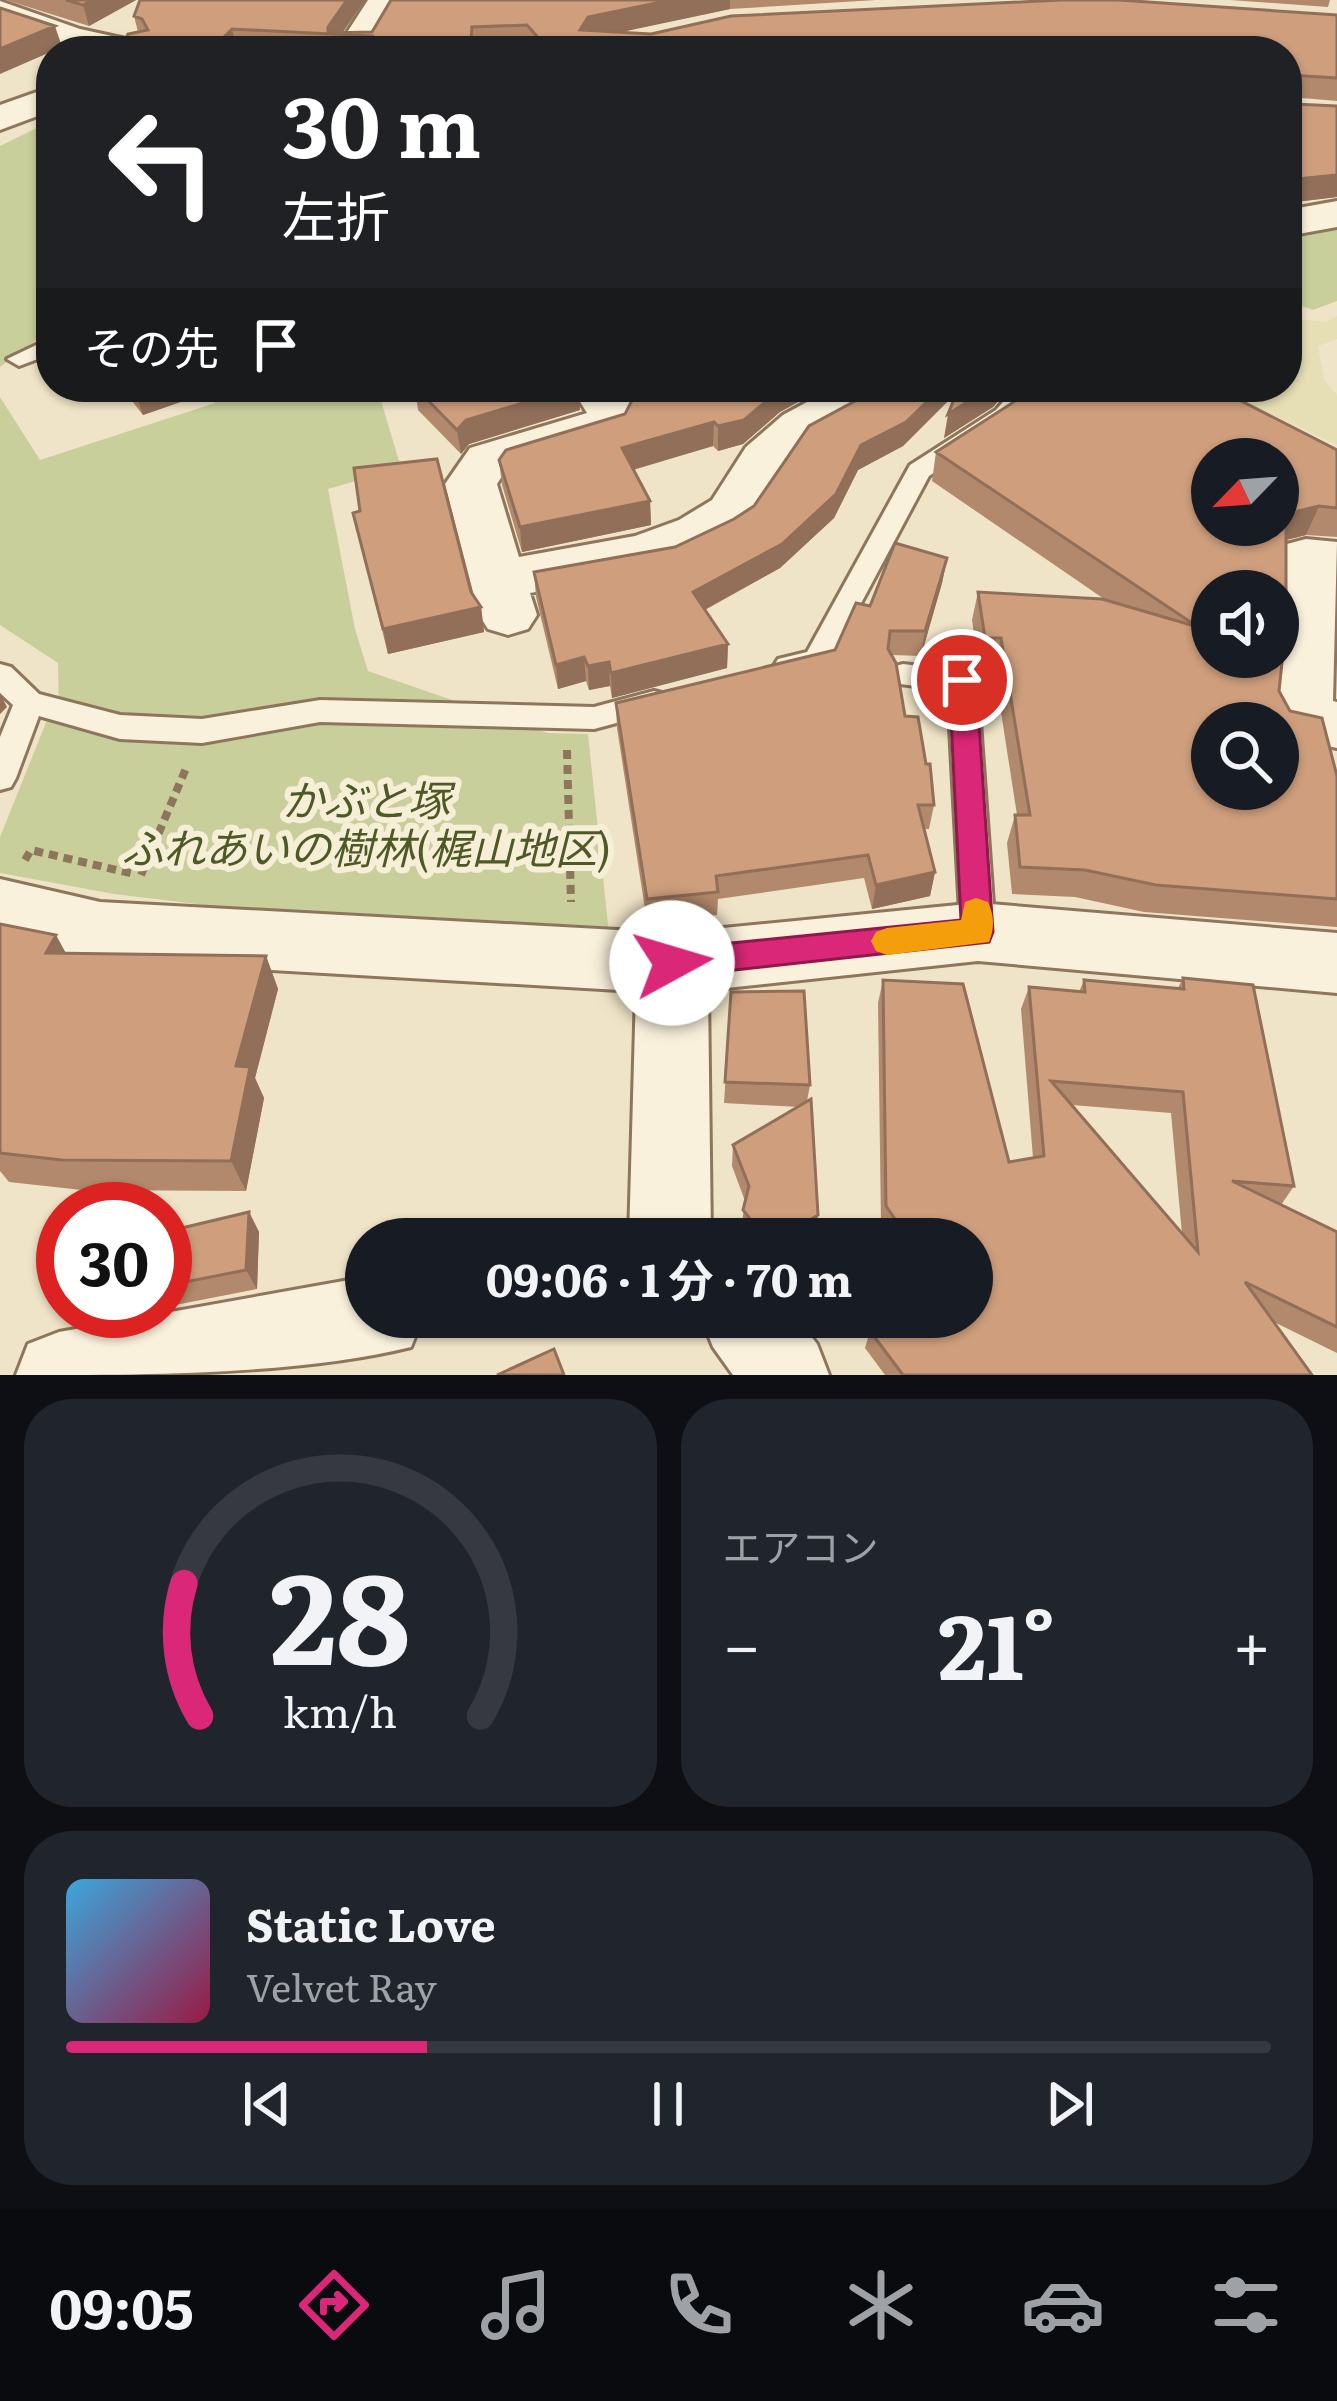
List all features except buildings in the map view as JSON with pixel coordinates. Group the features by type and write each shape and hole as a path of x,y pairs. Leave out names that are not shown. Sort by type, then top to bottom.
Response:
{"street":[{"path":"362,36 385,0"},
{"path":"2,5 66,36"},
{"path":"0,119 36,104"},
{"path":"1302,220 1337,214"},
{"path":"608,402 614,409 606,423 488,459 477,470 471,484 503,597 703,530 727,516 744,497 762,460 778,442 848,402"},
{"path":"1337,561 1306,556 1302,721 1337,725"},
{"path":"0,908 100,931 672,963 978,932 1337,963"},
{"path":"670,1218 672,963"},
{"path":"59,1375 345,1323"},
{"path":"759,1338 786,1375"}],"lane":[{"path":"19,359 36,352"},
{"path":"754,676 817,660 919,471 1005,415 1017,402"},
{"path":"0,675 29,703 120,727 202,731 320,711 593,718 692,692"},
{"path":"903,675 962,680 978,932"},
{"path":"0,778 29,703"}],"path":[{"path":"567,718 568,957"},
{"path":"141,875 202,731"}],"shaded area":[{"path":"1337,316 1337,339 1318,346 1324,379 1337,395 1337,445 1245,402 1302,402 1302,320 1325,322"}],"green space":[{"path":"36,128 36,340 0,367 0,146"},
{"path":"1337,224 1337,301 1313,310 1302,306 1302,229"},
{"name":"かぶと塚 ふれあいの樹林(梶山地区)","path":"0,397 40,460 215,403 381,402 401,468 328,489 355,629 368,671 548,733 588,734 609,934 345,922 114,894 0,873 0,837 47,720 59,721 58,663 0,625"}],"slow traffic":[{"path":"887,941 978,932 976,911"}],"route":[{"path":"672,963 978,932 962,680"}]}
